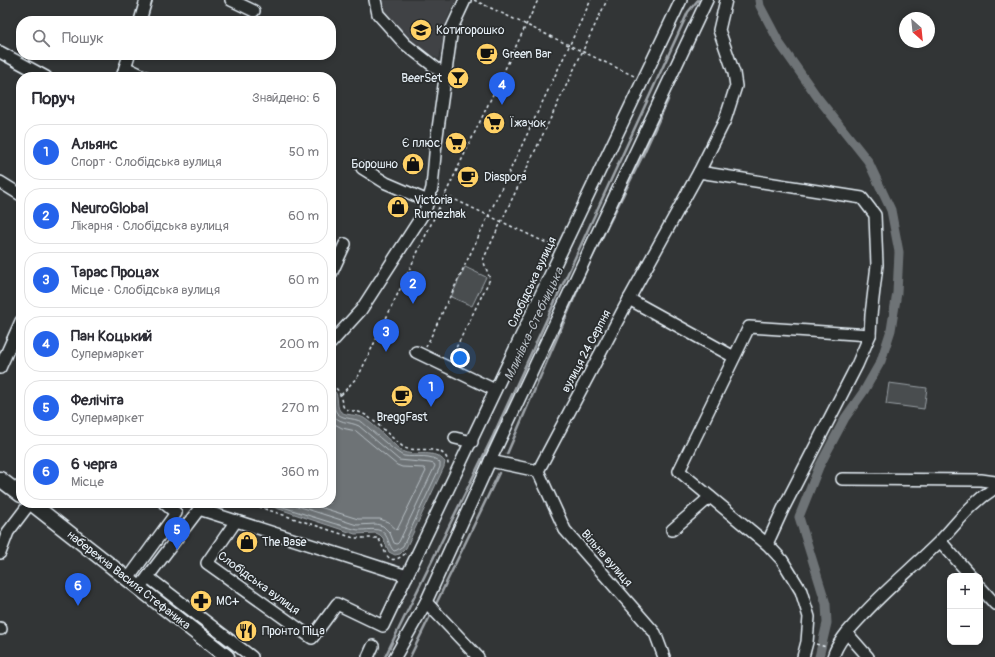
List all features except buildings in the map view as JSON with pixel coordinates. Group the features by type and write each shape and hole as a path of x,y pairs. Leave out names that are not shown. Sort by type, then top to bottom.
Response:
{"main road":[{"path":"0,478 16,491"},
{"name":"набережна Василя Стефаника","path":"37,508 128,579 144,582 227,657"}],"street":[{"path":"144,16 146,0"},
{"path":"231,0 254,11"},
{"path":"375,0 378,14 405,44 445,75"},
{"path":"336,338 361,310 425,211 432,188 452,28 465,0"},
{"name":"Слобідська вулиця","path":"236,521 207,563 312,638 337,604 383,626 681,0"},
{"path":"395,657 426,602 490,461 707,0"},
{"name":"вулиця 24 Серпня","path":"538,471 725,120 736,86 734,73 719,30 726,0"},
{"path":"0,52 37,72"},
{"path":"123,72 127,60"},
{"path":"362,168 386,184 428,201"},
{"path":"698,172 862,198 875,215 877,265 870,334 857,365 783,509 767,544"},
{"path":"0,182 16,192"},
{"path":"336,263 345,244"},
{"path":"629,299 734,357"},
{"path":"803,657 807,642 809,617 801,591 782,560 767,544 679,471 749,327 870,334"},
{"path":"0,368 16,332"},
{"path":"419,353 496,390"},
{"path":"455,438 471,442"},
{"path":"490,461 538,471"},
{"name":"Вільна вулиця","path":"538,471 565,530 655,633 664,657"},
{"path":"842,479 981,480 995,482"},
{"path":"832,652 836,649 847,632 874,602 940,541 975,502 995,488"},
{"path":"672,530 710,497"},
{"path":"0,552 8,532 27,508"},
{"path":"128,579 176,513 170,508"},
{"path":"200,508 144,582 252,657"},
{"path":"207,508 236,521 407,576"},
{"path":"940,541 968,573"},
{"path":"983,590 995,604"},
{"path":"426,602 478,657"},
{"path":"847,632 868,657"},
{"path":"368,657 373,646"}],"path":[{"path":"474,0 643,80"},
{"path":"341,395 358,376 538,0"},
{"path":"419,353 488,215 591,0"},
{"path":"447,367 490,279 483,260 607,0"},
{"path":"445,195 562,250"},
{"path":"336,388 341,395 344,408 366,415 405,448 439,452 444,455 448,461 448,468"},
{"path":"262,508 354,538 378,538 386,555 390,558 395,559 402,557 409,550"},
{"path":"811,643 832,652"}],"shaded area":[{"name":"Котигорошко","path":"379,0 456,0 448,17 439,59 408,43 382,12"},
{"path":"465,267 486,277 472,306 451,297"},
{"path":"889,383 927,388 924,409 886,404"}],"water":[{"path":"336,393 338,405 342,413 364,418 402,451 436,455 445,462 406,548 400,554 395,555 389,552 383,538 376,533 355,534 276,508 336,508"}],"waterway":[{"name":"Млинівка-Стебницька","path":"385,657 493,436 688,12 698,0"},
{"path":"759,0 760,6 780,44 818,98 868,161 891,210 899,252 897,293 891,330 881,361 864,391 845,418 819,467 799,517 826,604 827,623 819,657"},
{"path":"507,454 588,266 643,155 668,100"},
{"path":"435,606 499,473"},
{"path":"410,657 432,612"}],"place":[{"name":"Котигорошко","path":"421,30"},
{"name":"Green Bar","path":"487,54"},
{"name":"BeerSet","path":"458,78"},
{"name":"Пан Коцький","path":"502,105"},
{"name":"Їжачок","path":"494,123"},
{"name":"Є плюс","path":"456,143"},
{"name":"Борошно","path":"413,164"},
{"name":"Diaspora","path":"468,177"},
{"name":"Victoria Rumezhak","path":"398,207"},
{"name":"NeuroGlobal","path":"413,304"},
{"name":"Тарас Процах","path":"386,352"},
{"name":"BreggFast","path":"402,396"},
{"name":"Альянс","path":"431,407"},
{"name":"The Base","path":"247,542"},
{"name":"Фелічіта","path":"177,550"},
{"name":"МС+","path":"201,601"},
{"name":"6 черга","path":"78,606"},
{"name":"Пронто Піца","path":"246,631"}]}
